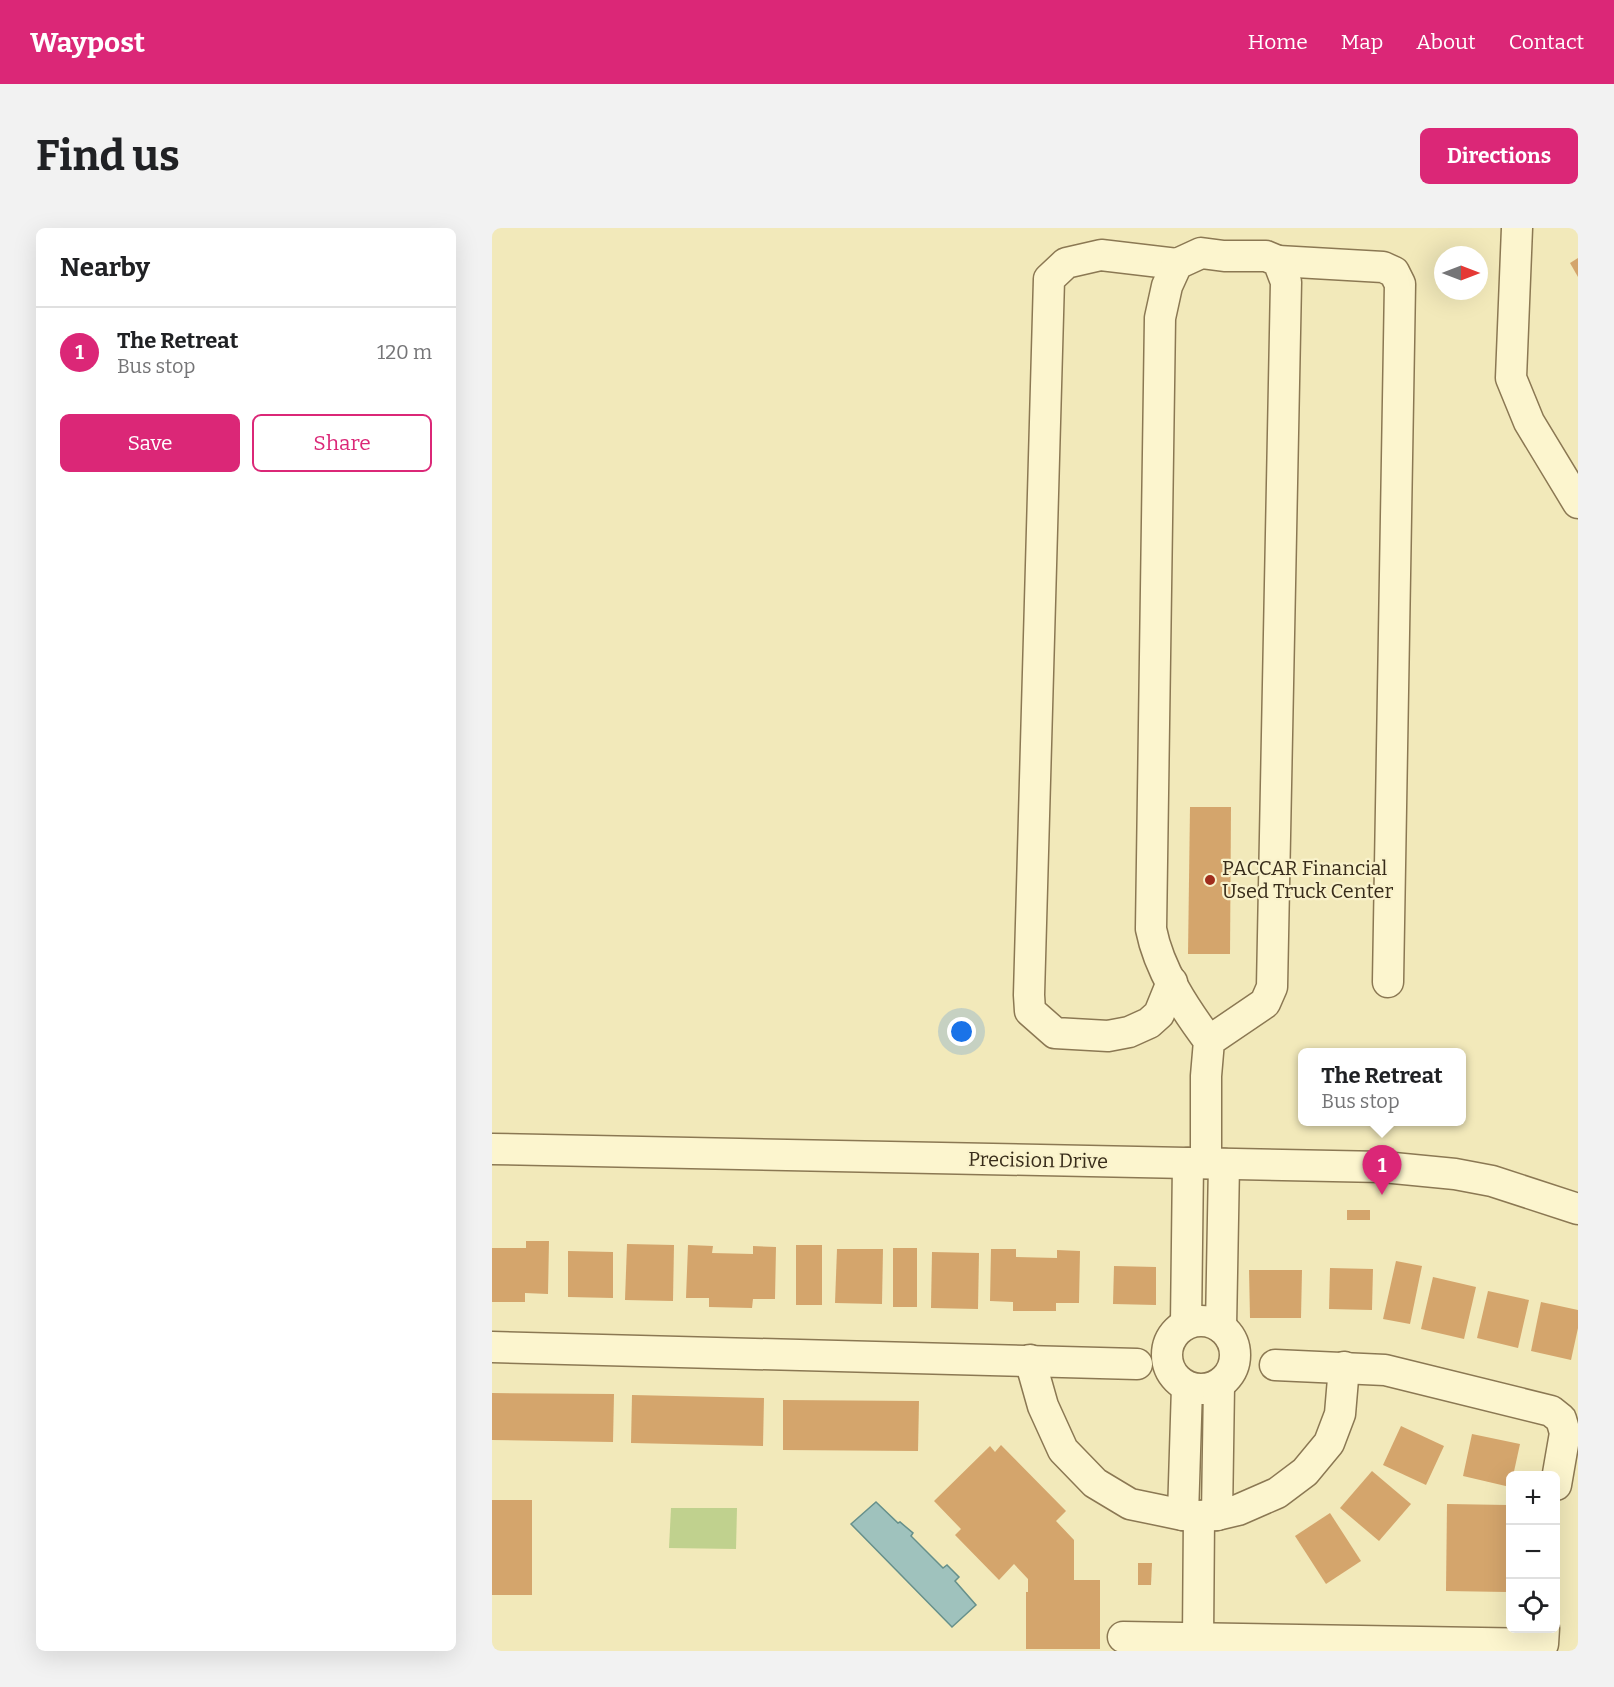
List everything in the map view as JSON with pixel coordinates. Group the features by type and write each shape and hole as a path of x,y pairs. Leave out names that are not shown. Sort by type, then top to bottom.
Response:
{"street":[{"path":"1517,228 1511,378 1529,422 1578,502"},
{"path":"1172,982 1159,1014 1149,1023 1129,1032 1108,1036 1055,1033 1030,1011 1048,279 1066,263 1101,255 1177,264 1201,253 1224,256 1266,256 1278,261 1383,267 1394,272 1400,284 1388,982"},
{"path":"1209,1041 1265,1003 1272,987 1286,282 1278,261"},
{"path":"1177,264 1167,286 1161,318 1151,929 1155,950 1191,1016 1209,1041 1206,1076 1206,1163 1221,1327"},
{"name":"Precision Drive","path":"492,1149 1383,1167 1455,1174 1492,1181 1578,1209"},
{"path":"1186,1324 1206,1163"},
{"path":"1204,1320 1221,1327 1233,1342 1235,1352 1232,1371 1219,1385 1203,1390 1187,1387 1172,1374 1168,1365 1167,1356 1172,1337 1186,1324 1204,1320"},
{"path":"492,1347 1137,1364"},
{"path":"1030,1360 1043,1406 1062,1450 1095,1483 1130,1504 1199,1515 1238,1510 1277,1493 1305,1472 1329,1443 1340,1414 1344,1367"},
{"path":"1275,1365 1385,1370 1551,1411 1561,1419 1565,1432 1558,1471"},
{"path":"1199,1515 1219,1385"},
{"path":"1187,1387 1199,1515 1198,1639"},
{"path":"1124,1637 1543,1644 1544,1633"}],"green space":[{"path":"671,1508 737,1508 736,1549 669,1548"}],"water":[{"path":"876,1502 898,1523 900,1522 913,1533 911,1536 943,1568 947,1565 959,1577 955,1581 976,1605 952,1627 851,1524"}],"building":[{"path":"1578,258 1578,277 1570,263"},
{"name":"PACCAR Financial Used Truck Center","path":"1190,807 1231,807 1230,954 1188,954"},
{"path":"1347,1210 1370,1210 1370,1220 1347,1220"},
{"path":"526,1241 549,1241 548,1294 525,1293 525,1302 492,1302 492,1248 526,1248"},
{"path":"627,1244 674,1245 673,1301 625,1300"},
{"path":"688,1245 713,1246 712,1253 753,1254 753,1246 776,1247 775,1299 753,1299 752,1308 709,1307 709,1298 686,1298"},
{"path":"796,1245 822,1245 822,1305 796,1305"},
{"path":"893,1248 917,1248 917,1307 893,1307"},
{"path":"837,1249 883,1249 882,1304 835,1303"},
{"path":"991,1249 1016,1249 1016,1257 1057,1258 1057,1250 1080,1251 1079,1303 1056,1303 1056,1311 1013,1311 1013,1302 990,1301"},
{"path":"568,1251 613,1252 613,1298 568,1297"},
{"path":"932,1252 979,1253 978,1309 931,1308"},
{"path":"1396,1261 1422,1266 1410,1324 1383,1319"},
{"path":"1114,1266 1156,1267 1156,1305 1113,1304"},
{"path":"1330,1268 1373,1269 1372,1310 1329,1309"},
{"path":"1249,1270 1302,1270 1301,1318 1250,1318"},
{"path":"1433,1277 1476,1287 1464,1339 1421,1329"},
{"path":"1488,1291 1529,1300 1518,1348 1477,1338"},
{"path":"1541,1302 1578,1310 1578,1328 1571,1360 1531,1351"},
{"path":"492,1393 614,1394 613,1442 492,1440"},
{"path":"632,1395 764,1398 763,1446 631,1443"},
{"path":"783,1400 919,1401 918,1451 783,1450"},
{"path":"1401,1426 1444,1446 1426,1485 1383,1465"},
{"path":"1472,1434 1520,1444 1514,1471 1506,1471 1506,1486 1463,1476"},
{"path":"1001,1445 1066,1511 1056,1521 1074,1540 1074,1580 1100,1580 1100,1649 1026,1649 1028,1579 1014,1564 999,1580 955,1535 961,1529 934,1501 990,1446 995,1452"},
{"path":"1372,1471 1411,1504 1379,1541 1340,1508"},
{"path":"492,1500 532,1500 532,1595 492,1595"},
{"path":"1447,1504 1506,1505 1506,1592 1446,1591"},
{"path":"1330,1513 1361,1561 1326,1584 1295,1536"},
{"path":"1138,1563 1152,1563 1151,1585 1138,1585"}],"place":[{"name":"PACCAR Financial Used Truck Center","path":"1210,880"},
{"name":"The Retreat","path":"1382,1195"}]}
